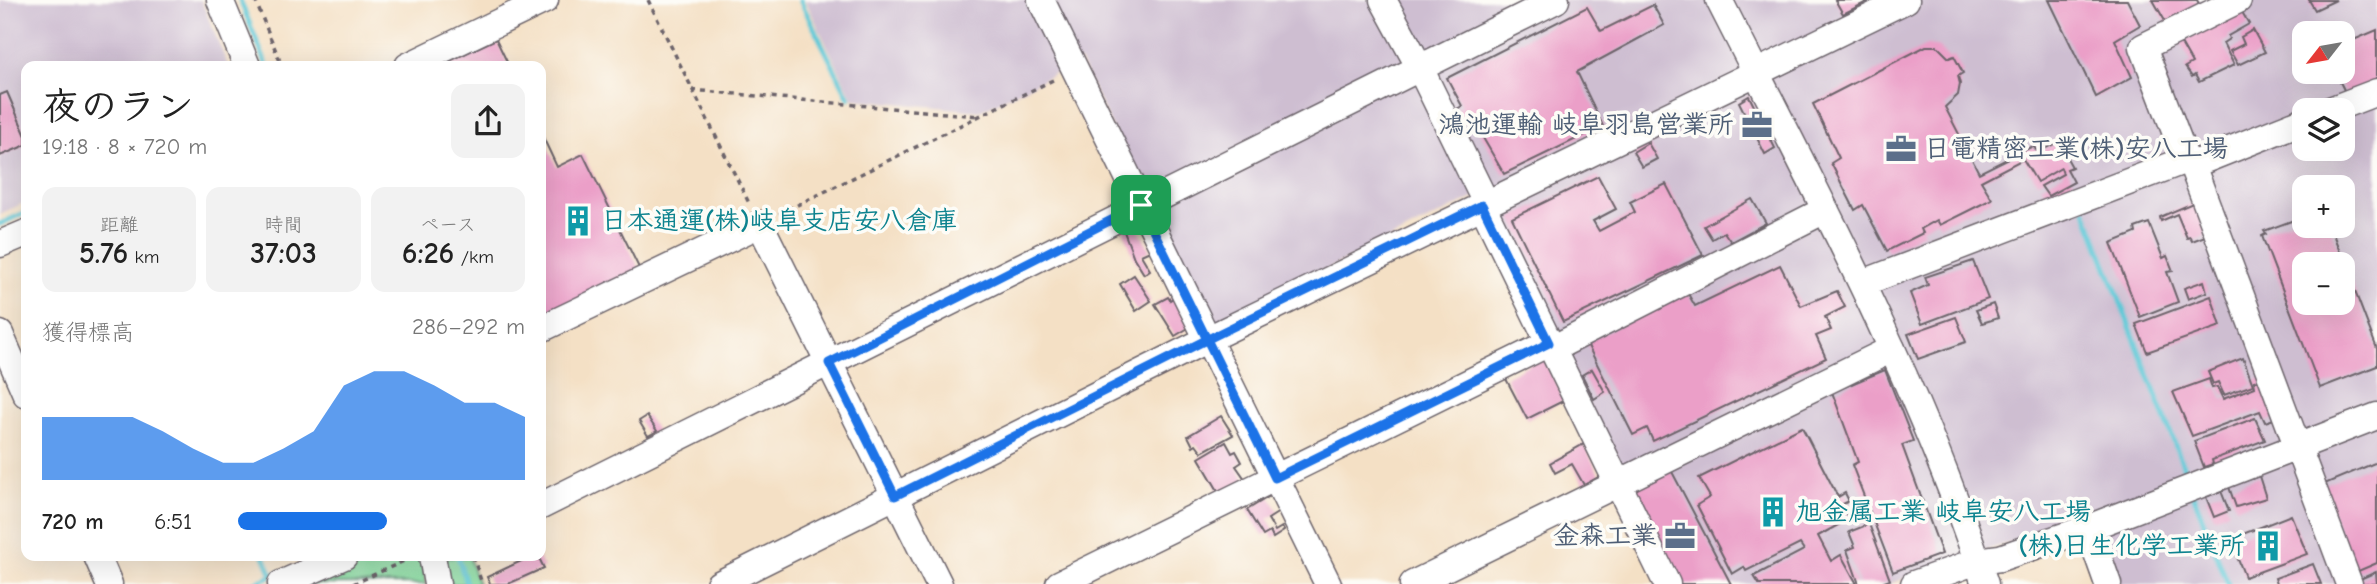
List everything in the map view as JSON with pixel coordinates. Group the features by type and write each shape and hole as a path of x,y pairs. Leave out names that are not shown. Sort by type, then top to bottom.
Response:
{"street":[{"path":"220,0 245,61"},
{"path":"418,61 545,0"},
{"path":"1041,0 1328,584"},
{"path":"1383,0 1419,66 1550,346 1667,584"},
{"path":"546,504 1556,0"},
{"path":"1719,0 1863,283 1914,398 1981,573"},
{"path":"719,584 1208,339 1906,0"},
{"path":"2238,0 2143,47 2349,584"},
{"path":"2355,100 2377,92"},
{"path":"1863,283 2292,125"},
{"path":"1059,584 1825,210"},
{"path":"546,327 760,224 939,584"},
{"path":"0,244 21,235"},
{"path":"0,334 21,382"},
{"path":"1413,584 1892,349"},
{"path":"1914,584 1981,573 2000,558 2377,416"},
{"path":"2088,527 2108,584"},
{"path":"99,561 109,584"},
{"path":"281,584 333,561"},
{"path":"433,561 437,584"}],"path":[{"path":"255,0 280,61"},
{"path":"649,0 760,224 1074,69"},
{"path":"692,90 980,116"},
{"path":"353,584 404,561"},
{"path":"475,561 482,584"}],"shaded area":[{"path":"0,0 201,0 226,61 21,61 21,204 0,214"},
{"path":"805,0 2377,0 2377,584 2116,584 2092,518 1953,560 1889,584 1673,584 1486,192 1209,327 1080,61 980,111 853,99"}],"green space":[{"path":"349,561 423,561 426,584 297,584"},
{"path":"441,561 470,561 478,584 445,584"}],"building":[{"path":"1835,0 1871,0 1843,14"},
{"path":"2049,0 2127,0 2140,25 2115,40 2132,77 2096,97"},
{"path":"2153,0 2197,0 2203,11 2169,28"},
{"path":"2309,0 2336,0 2315,10"},
{"path":"1653,5 1664,25 1577,72 1603,126 1504,174 1472,119 1465,121 1457,109 1462,106 1447,78 1587,7 1601,31"},
{"path":"2242,12 2249,24 2228,36 2229,39 2223,43 2234,65 2199,82 2185,67 2192,63 2180,42"},
{"path":"2253,30 2265,52 2238,65 2230,51 2244,44 2241,37"},
{"path":"2377,30 2377,82 2346,94 2341,84 2356,84 2356,39"},
{"path":"496,39 507,61 450,61"},
{"name":"日電精密工業(株)安八工場","path":"1926,46 1937,46 1949,58 1954,56 1963,73 1958,76 1958,95 1945,107 1979,173 2033,146 2038,152 2058,142 2072,167 2067,169 2074,182 2048,196 2041,186 2063,174 2061,168 2037,182 2023,159 1981,181 1992,199 1940,225 1937,220 1921,229 1923,233 1887,251 1863,205 1855,210 1831,163 1839,158 1813,104"},
{"path":"7,92 21,124 21,147 0,156 0,95"},
{"name":"鴻池運輸 岐阜羽島営業所","path":"1749,96 1775,148 1765,154 1739,102"},
{"path":"1648,143 1657,159 1642,167 1633,152"},
{"name":"日本通運(株)岐阜支店安八倉庫","path":"546,144 557,167 583,154 642,274 546,322"},
{"path":"1598,176 1616,209 1593,221 1599,231 1635,212 1630,202 1666,184 1703,255 1563,322 1512,218"},
{"path":"1752,199 1766,223 1731,242 1724,232 1712,239 1704,226"},
{"path":"2195,202 2208,235 2192,241 2190,237 2187,238 2177,214 2161,221 2160,217"},
{"path":"1134,220 1150,251 1141,255 1150,270 1144,274 1134,258 1122,226"},
{"path":"2292,221 2292,238 2335,238 2340,252 2292,252 2292,315 2262,236 2266,234 2264,231"},
{"path":"2149,223 2163,258 2167,256 2173,271 2167,272 2178,302 2140,317 2111,243 2136,233 2135,228"},
{"path":"1973,261 1988,299 1922,324 1910,293 1928,285 1925,277"},
{"path":"1780,265 1801,306 1837,291 1845,307 1825,317 1831,330 1816,336 1826,358 1653,441 1647,428 1633,435 1586,342 1687,292 1695,306"},
{"path":"1134,275 1151,301 1136,311 1120,284"},
{"path":"2204,281 2207,292 2188,299 2184,288"},
{"path":"2355,291 2377,349 2377,366 2320,388 2292,315 2355,315"},
{"path":"2211,296 2221,326 2147,352 2136,324"},
{"path":"1168,297 1170,300 1174,297 1190,327 1175,336 1155,304"},
{"path":"1993,304 1998,318 1982,323 1976,310"},
{"path":"1956,317 1966,342 1918,359 1908,334"},
{"path":"1543,357 1565,400 1527,419 1505,377"},
{"path":"2243,358 2253,385 2224,395 2218,382 2213,384 2208,372"},
{"path":"1592,369 1605,392 1594,399 1582,375"},
{"name":"旭金属工業 岐阜安八工場","path":"1885,370 1913,441 1902,445 1942,554 1893,572 1852,465 1858,462 1832,392"},
{"path":"2263,378 2277,418 2265,422 2260,411 2192,436 2173,392 2209,379 2212,388 2217,387 2223,399 2255,387 2254,381"},
{"path":"647,416 657,431 648,436 639,421"},
{"path":"1221,416 1233,435 1202,452 1196,444 1193,446 1188,436"},
{"path":"2255,418 2265,440 2212,460 2213,464 2204,467 2194,441"},
{"name":"旭金属工業 岐阜安八工場","path":"1802,427 1838,497 1845,493 1849,501 1841,505 1849,519 1818,536 1831,561 1841,555 1857,584 1759,584 1754,576 1804,550 1800,544 1746,571 1744,567 1732,574 1697,505 1710,497 1699,478"},
{"path":"1226,442 1232,453 1236,451 1242,462 1236,466 1245,479 1220,494 1199,458"},
{"path":"1584,444 1600,476 1584,485 1572,464 1555,473 1550,463"},
{"path":"2377,462 2377,563 2356,572 2322,485"},
{"name":"金森工業","path":"1670,468 1731,584 1677,584 1631,488"},
{"name":"(株)日生化学工業所","path":"2259,476 2266,498 2236,507 2229,487"},
{"name":"(株)日生化学工業所","path":"2221,491 2229,511 2214,517 2206,497"},
{"path":"1270,496 1279,512 1268,519 1275,531 1282,527 1284,531 1273,538 1270,532 1263,536 1247,510"},
{"name":"(株)日生化学工業所","path":"2291,515 2307,554 2245,577 2230,539"},
{"name":"旭金属工業 岐阜安八工場","path":"1869,524 1890,580 1879,584 1859,584 1847,550 1855,547 1849,532"},
{"path":"521,561 540,561 544,568 508,584 490,584 487,577"},
{"name":"(株)日生化学工業所","path":"2313,564 2321,584 2277,584 2275,578"},
{"path":"2376,572 2377,584 2362,584 2360,579"}],"waterway":[{"path":"240,0 265,61"},
{"path":"800,0 849,98"},
{"path":"2085,210 2189,481"},
{"path":"0,224 21,214"},
{"path":"2193,494 2228,584"},
{"path":"266,561 272,575"},
{"path":"459,561 466,584"},
{"path":"252,584 278,573"}],"place":[{"name":"鴻池運輸 岐阜羽島営業所","path":"1757,125"},
{"name":"日電精密工業(株)安八工場","path":"1901,149"},
{"name":"日本通運(株)岐阜支店安八倉庫","path":"578,221"},
{"name":"旭金属工業 岐阜安八工場","path":"1773,512"},
{"name":"金森工業","path":"1680,536"},
{"name":"(株)日生化学工業所","path":"2268,546"}],"route":[{"path":"1141,205 829,363 895,496 1208,339 1482,205 1549,343 1275,478 1208,339 1141,205"}]}
